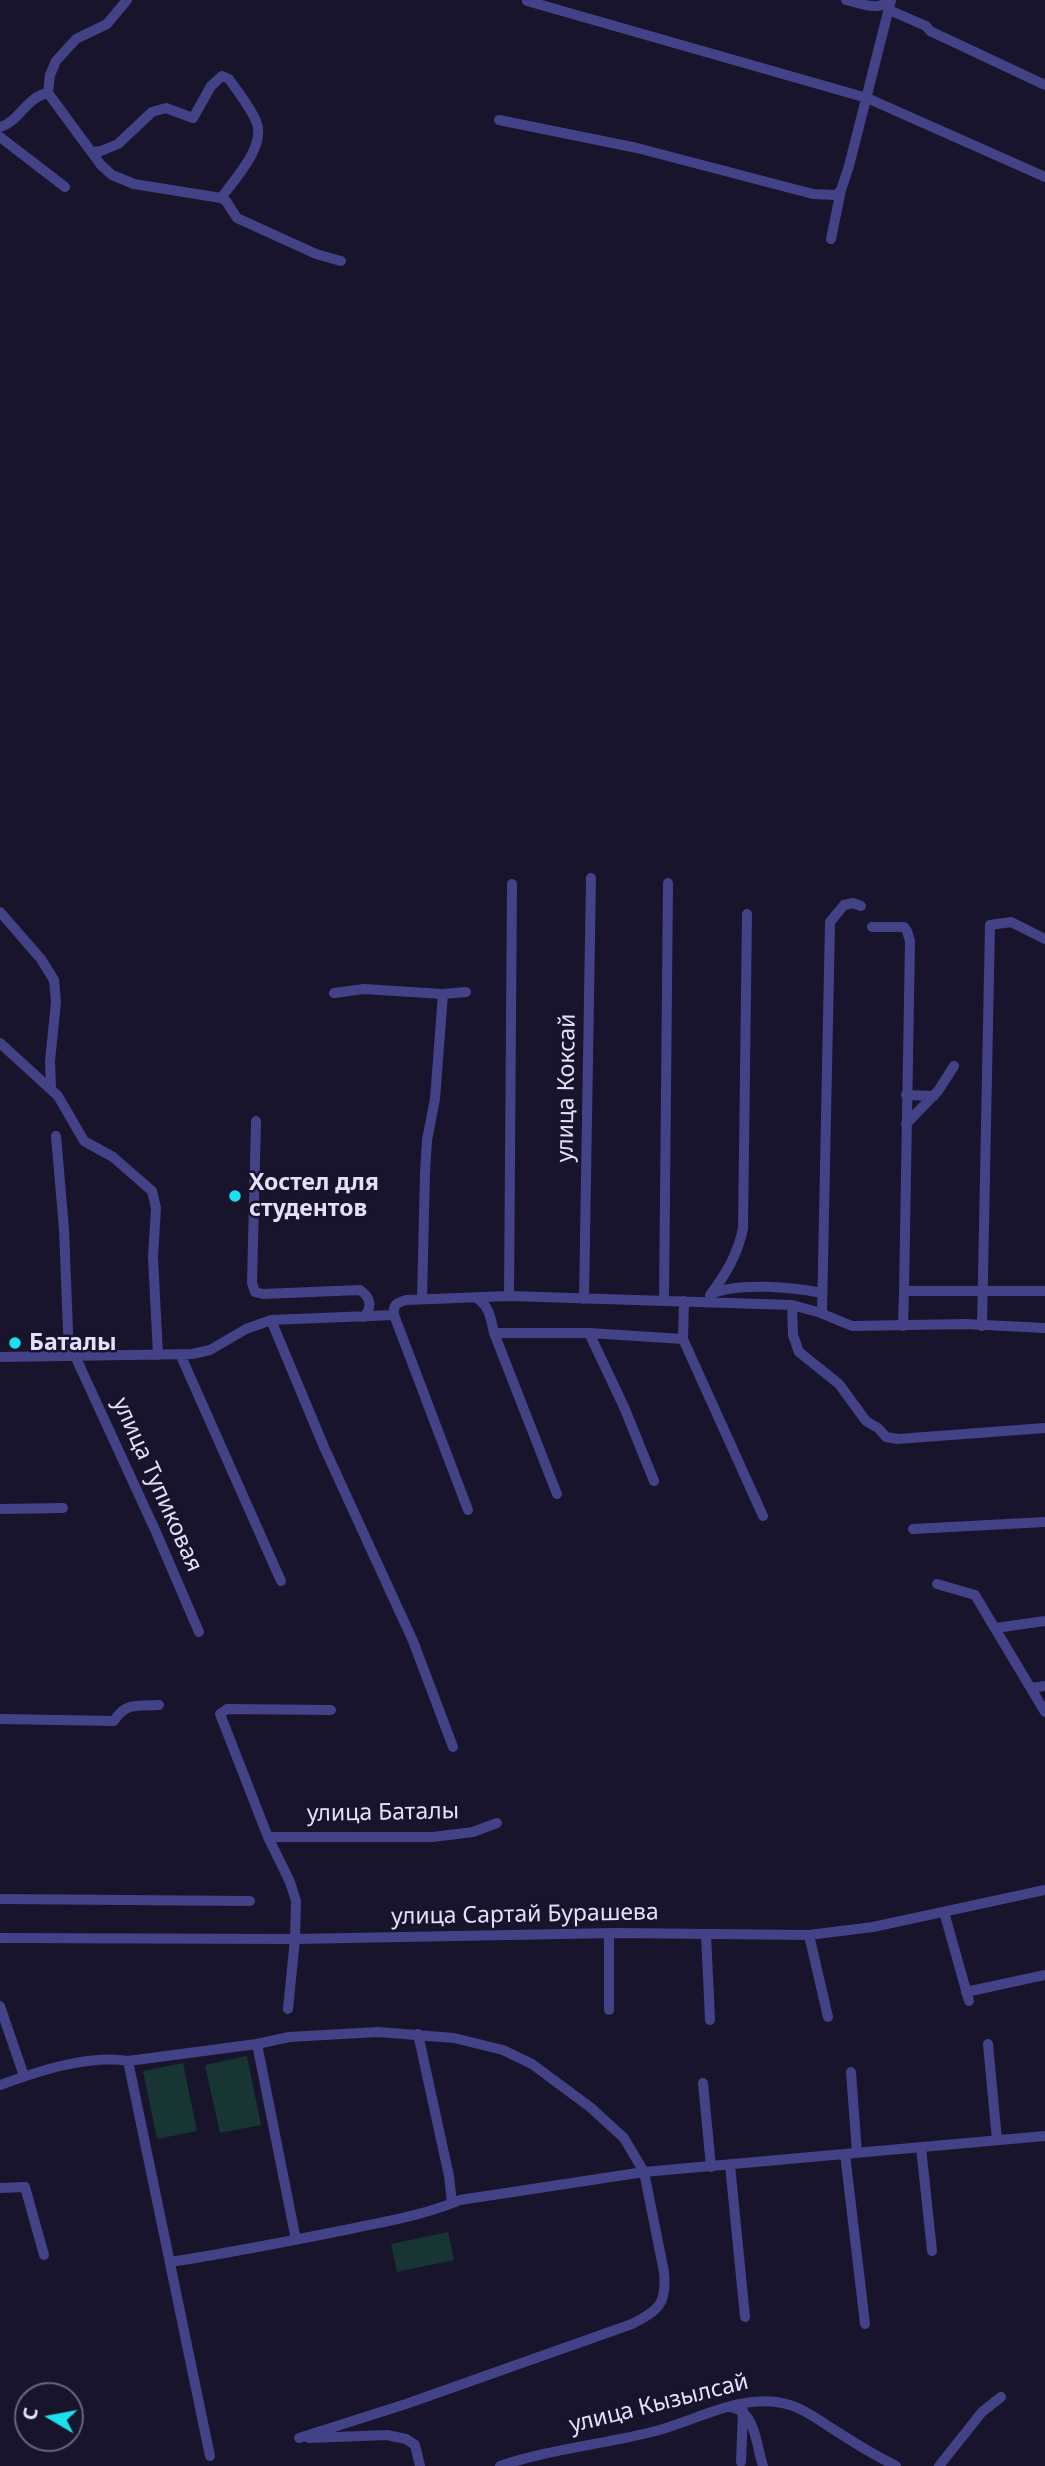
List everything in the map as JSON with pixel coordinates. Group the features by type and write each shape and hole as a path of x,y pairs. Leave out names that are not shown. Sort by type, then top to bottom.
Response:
{"street":[{"path":"127,0 107,24 76,38 57,61 50,75 48,93 101,165 123,181 221,198 237,218 316,254 341,261"},
{"path":"846,0 875,8 890,4"},
{"path":"527,1 834,90 867,97 1045,177"},
{"path":"890,4 930,31 1045,85"},
{"path":"831,239 841,190 890,4"},
{"path":"92,152 118,144 152,112 166,108 193,118 211,86 222,76 229,79 256,121 260,135 257,145 221,198"},
{"path":"0,127 10,124 38,94 48,93"},
{"path":"499,120 649,151 813,194 831,196 841,190"},
{"path":"0,137 65,187"},
{"name":"улица Коксай","path":"584,1299 591,878"},
{"path":"664,1300 668,883"},
{"path":"509,1296 512,884"},
{"path":"822,1313 830,922 844,905 853,903 861,906"},
{"path":"0,912 41,959 54,980 56,1002 50,1061 51,1089"},
{"path":"706,1298 731,1265 743,1228 747,914"},
{"path":"982,1326 990,925 1010,922 1045,939"},
{"path":"872,927 904,927 908,931 910,941 903,1326"},
{"path":"334,993 364,989 443,994 466,992"},
{"path":"422,1299 426,1162 435,1099 443,994"},
{"path":"0,1043 58,1096 84,1141 113,1157 152,1191 156,1208 153,1257 159,1355"},
{"path":"906,1124 934,1096 954,1066"},
{"path":"906,1095 934,1096"},
{"path":"256,1121 252,1283 254,1292 263,1294 360,1290 368,1295 370,1302 365,1317"},
{"path":"56,1136 72,1356"},
{"path":"706,1298 722,1289 770,1287 822,1293"},
{"path":"904,1291 1045,1290"},
{"path":"468,1510 394,1315 393,1307 406,1300 509,1296 684,1301 706,1298 792,1305 822,1313 852,1326 1045,1328"},
{"path":"478,1299 484,1303 490,1314 494,1333 557,1494"},
{"path":"684,1301 683,1339 763,1516"},
{"path":"792,1305 793,1335 799,1352 839,1384 866,1421 886,1437 1045,1428"},
{"path":"0,1357 180,1354 210,1349 246,1329 271,1321 394,1315"},
{"path":"271,1321 329,1459 413,1641 453,1747"},
{"path":"494,1333 589,1333 683,1339"},
{"path":"589,1333 654,1480"},
{"path":"180,1354 282,1581"},
{"name":"улица Тупиковая","path":"72,1356 151,1520 199,1632"},
{"path":"0,1509 63,1508"},
{"path":"913,1529 1045,1522"},
{"path":"937,1584 975,1595 1045,1712"},
{"path":"996,1628 1045,1621"},
{"path":"1031,1688 1045,1686"},
{"path":"0,1719 114,1721 120,1710 130,1706 159,1705"},
{"path":"288,2009 296,1901 220,1714 227,1709 331,1710"},
{"name":"улица Баталы","path":"268,1837 433,1837 473,1832 497,1823"},
{"name":"улица Сартай Бурашева","path":"0,1938 295,1940 609,1934 809,1935 873,1927 1045,1890"},
{"path":"0,1899 250,1901"},
{"path":"944,1912 967,1997 1045,1975"},
{"path":"609,1934 609,2010"},
{"path":"706,1934 710,2020"},
{"path":"809,1935 828,2017"},
{"path":"0,2006 24,2076"},
{"path":"0,2085 24,2076 87,2062 116,2058 128,2061 257,2044 289,2037 378,2032 418,2034 478,2043 503,2050 532,2064 590,2107 624,2138 644,2172 665,2285 662,2301 654,2313 632,2324 299,2438 399,2437 415,2445 420,2466"},
{"path":"418,2034 449,2176 452,2203"},
{"path":"257,2044 296,2240"},
{"path":"988,2044 997,2140"},
{"path":"128,2061 210,2456"},
{"path":"851,2072 851,2153 865,2324"},
{"path":"704,2083 711,2167"},
{"path":"170,2262 296,2240 413,2215 460,2200 587,2179 1045,2136"},
{"path":"921,2147 932,2251"},
{"path":"730,2165 745,2317"},
{"path":"0,2188 25,2187 44,2255"},
{"path":"939,2466 982,2412 1001,2397"},
{"name":"улица Кызылсай","path":"500,2466 528,2462 656,2431 752,2401 770,2400 792,2405 811,2414 870,2453 897,2466"},
{"path":"729,2407 743,2410 753,2428 763,2466"},
{"path":"741,2462 743,2410"}],"green space":[{"path":"247,2056 261,2125 220,2133 205,2065"},
{"path":"183,2063 197,2131 157,2139 143,2071"},
{"path":"448,2232 454,2260 397,2272 391,2244"}],"place":[{"name":"Хостел для студентов","path":"235,1196"},
{"name":"Баталы","path":"15,1343"}]}
